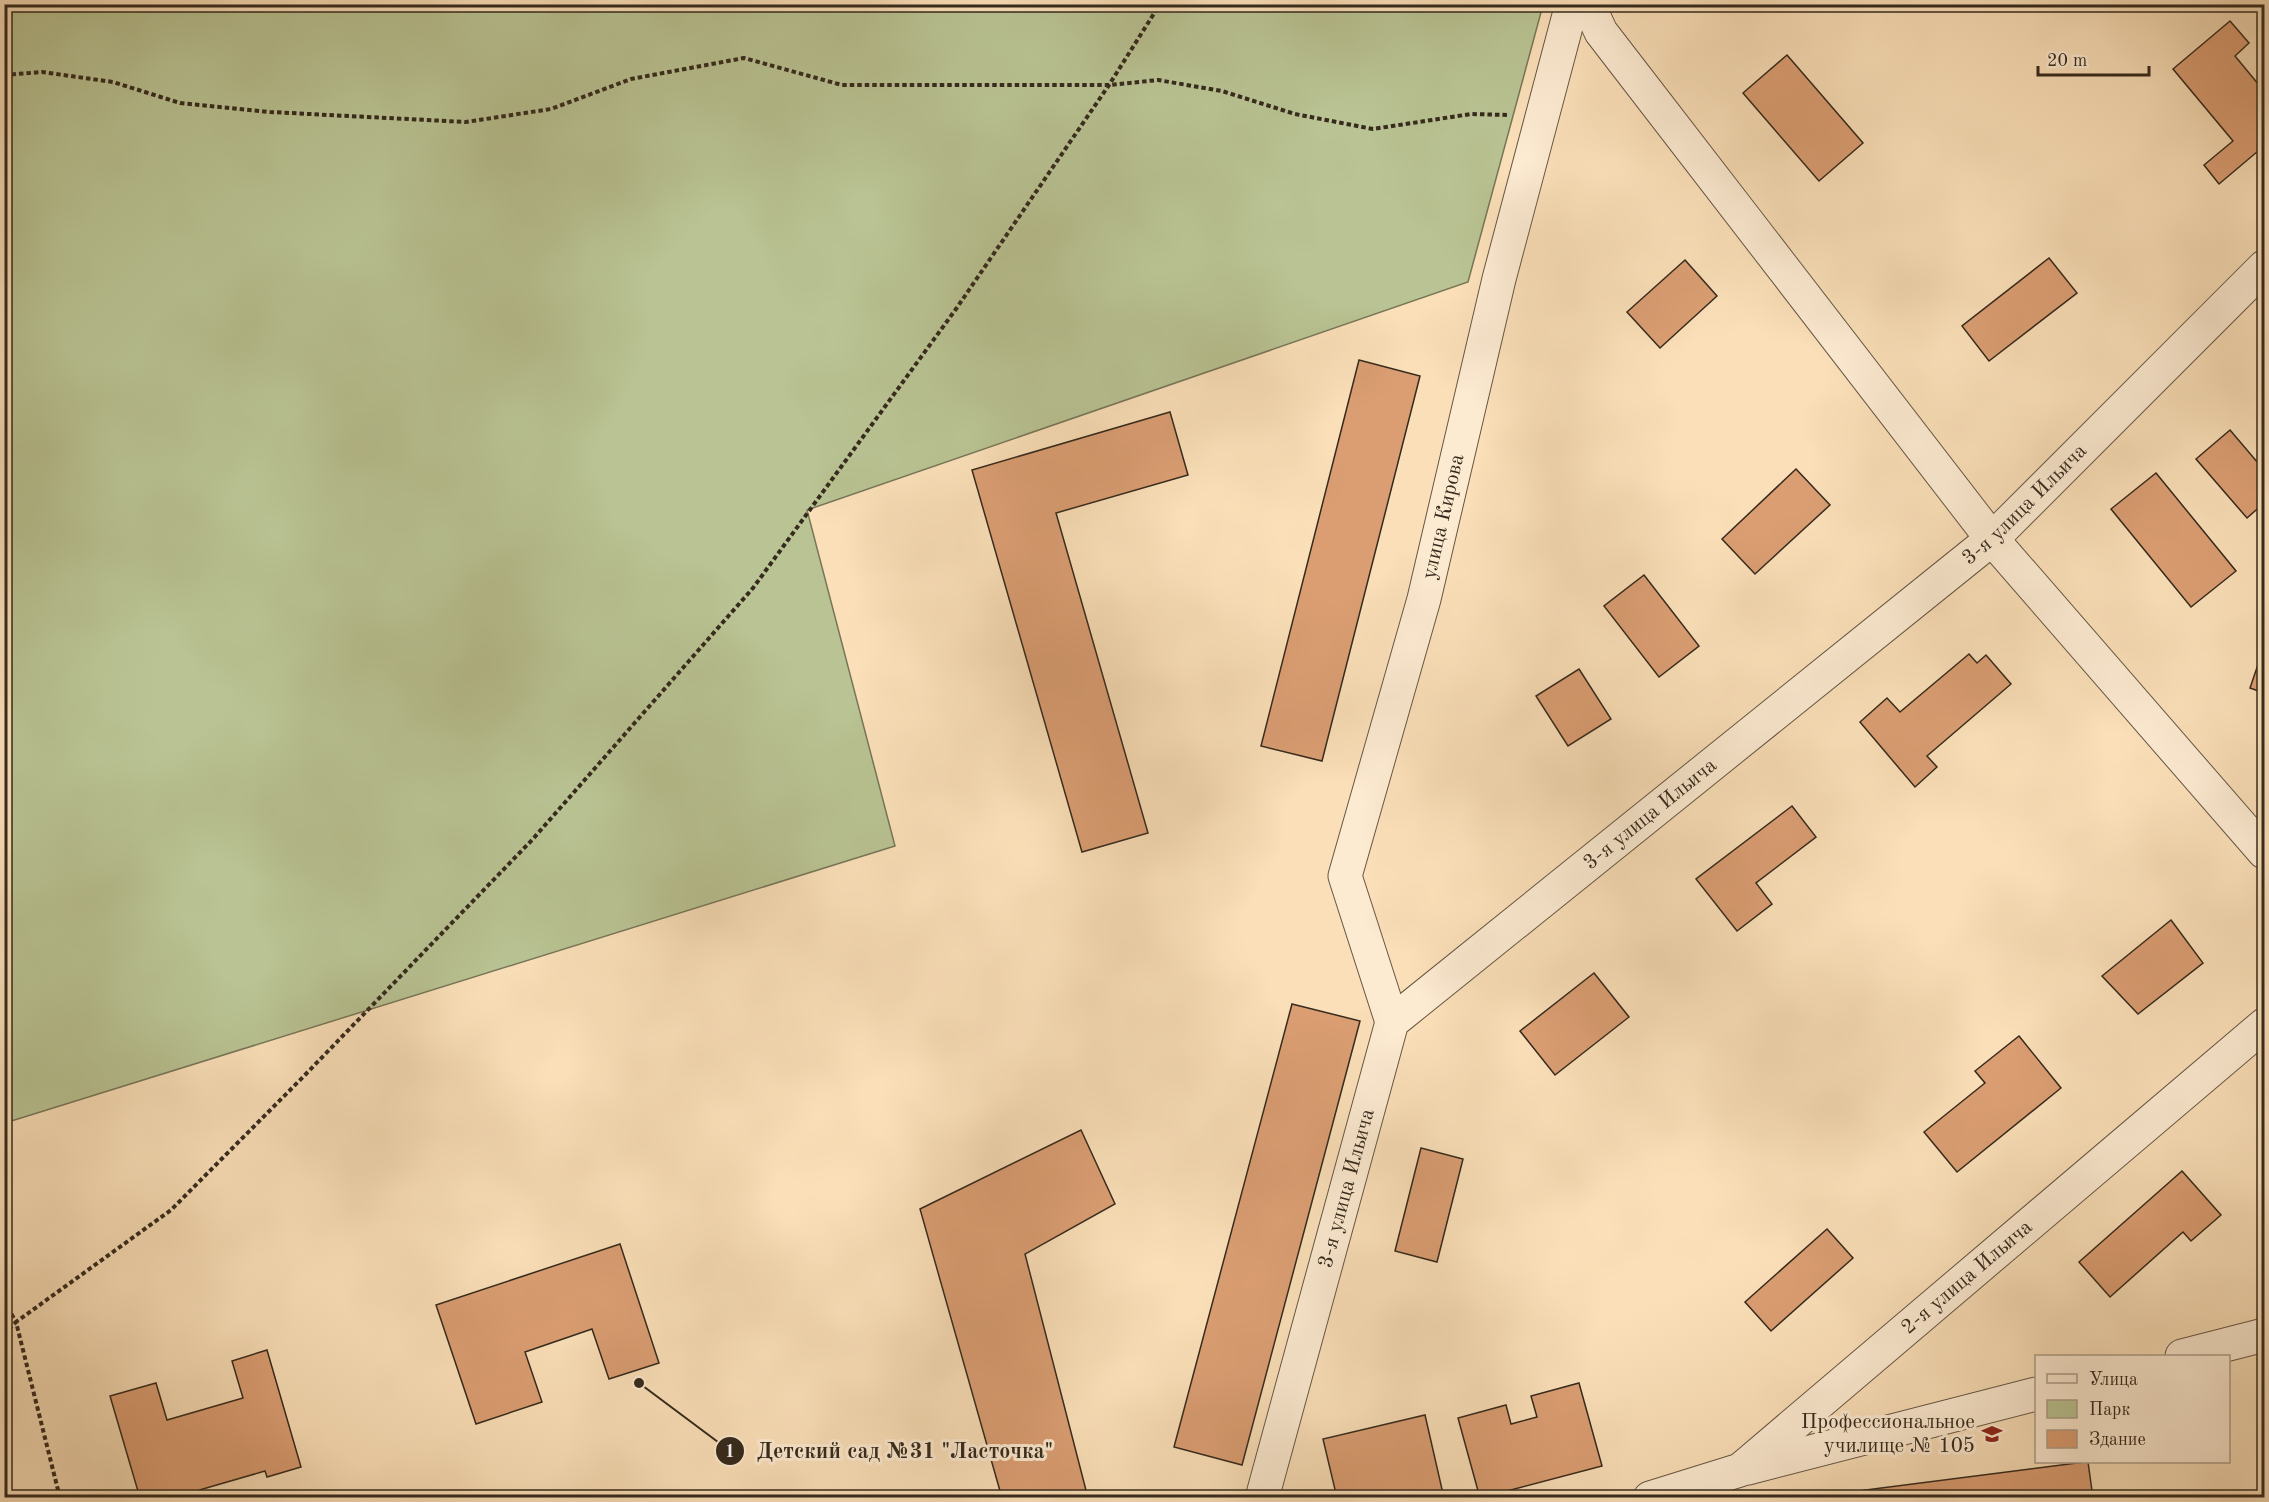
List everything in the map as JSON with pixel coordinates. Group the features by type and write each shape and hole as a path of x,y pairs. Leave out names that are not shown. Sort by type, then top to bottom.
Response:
{"street":[{"name":"улица Кирова","path":"1392,1022 1345,876 1424,598 1499,279 1572,4"},
{"path":"1588,4 1601,32 1992,538 2265,852"},
{"name":"3-я улица Ильича","path":"1262,1497 1392,1022 1992,538 2265,267"},
{"name":"2-я улица Ильича","path":"1650,1497 1740,1470 2265,1025"},
{"path":"2186,1355 2265,1335"},
{"path":"1740,1470 2035,1395"}],"path":[{"path":"4,1334 16,1322 171,1210 304,1077 532,840 753,588 956,309 1109,85 1160,4"},
{"path":"4,75 42,72 113,82 180,103 259,111 466,122 551,109 631,79 744,58 842,85 1109,85 1158,80 1222,91 1295,114 1373,129 1471,114 1542,116"},
{"path":"4,1301 16,1322 60,1497"}],"green space":[{"path":"5,4 1543,5 1468,282 807,510 895,846 5,1123"}],"building":[{"path":"2230,21 2249,43 2235,56 2264,91 2264,146 2219,184 2204,165 2233,141 2173,69"},
{"path":"1787,55 1863,143 1819,181 1743,93"},
{"path":"2049,258 2077,293 1989,361 1962,326"},
{"path":"1685,260 1717,296 1660,348 1627,312"},
{"path":"1359,360 1420,376 1322,761 1261,746"},
{"path":"1170,412 1188,475 1056,513 1148,833 1082,852 972,470"},
{"path":"2230,430 2264,470 2264,503 2247,518 2196,459"},
{"path":"1796,469 1830,505 1755,574 1722,539"},
{"path":"2156,473 2236,571 2191,607 2111,509"},
{"path":"1644,575 1699,646 1659,677 1604,606"},
{"path":"2264,647 2264,693 2250,688"},
{"path":"1969,654 1977,663 1986,655 2011,684 1927,756 1937,767 1915,787 1860,722 1887,698 1900,712"},
{"path":"1579,669 1611,719 1568,746 1536,696"},
{"path":"1792,806 1816,837 1756,883 1772,904 1737,931 1696,879"},
{"path":"2171,920 2203,963 2138,1014 2102,976"},
{"path":"1594,973 1629,1017 1555,1075 1520,1031"},
{"path":"1292,1004 1360,1021 1242,1465 1174,1447"},
{"path":"2019,1036 2061,1088 1957,1172 1924,1132 1985,1083 1975,1071"},
{"path":"1081,1130 1115,1204 1025,1254 1088,1498 1002,1498 920,1209"},
{"path":"1421,1148 1463,1159 1437,1262 1395,1251"},
{"path":"2182,1171 2221,1215 2191,1241 2183,1232 2110,1297 2079,1262"},
{"path":"1827,1229 1853,1258 1771,1331 1745,1302"},
{"path":"620,1244 659,1363 609,1379 592,1329 525,1352 542,1402 476,1424 436,1305"},
{"path":"267,1350 301,1467 267,1477 265,1471 189,1493 190,1498 140,1498 110,1396 156,1383 167,1420 243,1398 232,1361"},
{"path":"1579,1383 1602,1466 1480,1498 1458,1418 1506,1405 1511,1424 1537,1417 1531,1396"},
{"path":"1425,1415 1444,1498 1337,1498 1323,1439"},
{"path":"2088,1463 2093,1498 1803,1498"}],"place":[{"name":"Детский сад №31 \"Ласточка\"","path":"639,1383"},
{"name":"Профессиональное училище № 105","path":"1992,1434"}]}
